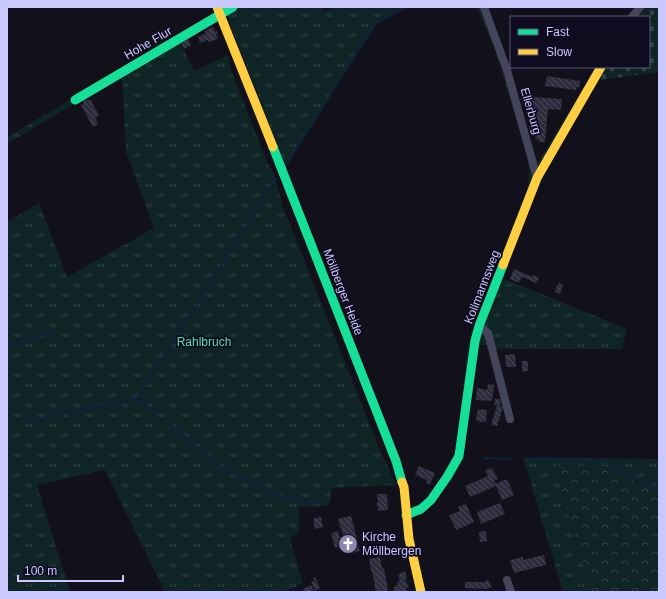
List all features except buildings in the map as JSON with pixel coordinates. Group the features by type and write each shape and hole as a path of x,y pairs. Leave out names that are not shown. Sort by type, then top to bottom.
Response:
{"street":[{"name":"Hohe Flur","path":"75,100 218,11 233,7"},
{"name":"Ellerburg","path":"484,7 507,70 537,178"},
{"path":"633,16 640,7"},
{"name":"Möllberger Heide","path":"218,11 396,461 404,487 410,544 421,592"},
{"name":"Kollmannsweg","path":"406,515 420,510 426,505 454,467 459,456 475,341 479,326 537,178 600,68"},
{"path":"479,326 488,333 510,419"},
{"path":"507,580 511,592"}],"green space":[{"path":"225,7 321,7 324,12 332,7 409,7 376,24 286,167 227,16"},
{"path":"477,7 485,7 503,51 537,161 539,161 596,68 542,178 502,278 627,329 622,349 490,349 489,344 480,345 462,461 458,470 450,481 455,454 469,341 528,186 529,172 527,155 496,53"},
{"path":"645,7 659,7 659,72 601,80 598,78 604,68 650,68 650,16 637,16"},
{"name":"Rahlbruch","path":"212,17 180,42 194,71 228,55 231,70 267,162 274,174 283,207 380,450 396,485 332,488 329,506 298,507 300,530 290,539 303,584 282,592 165,592 105,470 37,485 70,592 7,592 7,222 39,203 67,277 154,228 126,152 122,75 7,144 7,137"},
{"path":"523,457 659,459 659,495 605,466 555,466 591,592 563,592"},
{"path":"555,466 605,466 659,495 659,592 591,592"}],"waterway":[{"path":"285,165 376,23 406,7"},
{"path":"23,422 137,398 276,179"},
{"path":"7,345 54,331"},
{"path":"137,398 157,414"},
{"path":"166,421 224,469 274,494 321,503"},
{"path":"485,458 513,459"},
{"path":"529,458 606,462 659,489"}],"traffic: fast":[{"path":"75,100 233,7"},
{"path":"273,147 396,461 402,482"},
{"path":"406,515 421,509 431,500 459,456 475,341 479,326 503,265"}],"traffic: slow":[{"path":"217,7 273,147"},
{"path":"503,265 537,178 600,68"},
{"path":"402,482 404,487 409,539 421,592"}],"place":[{"name":"Kirche Möllbergen","path":"348,544"}]}
